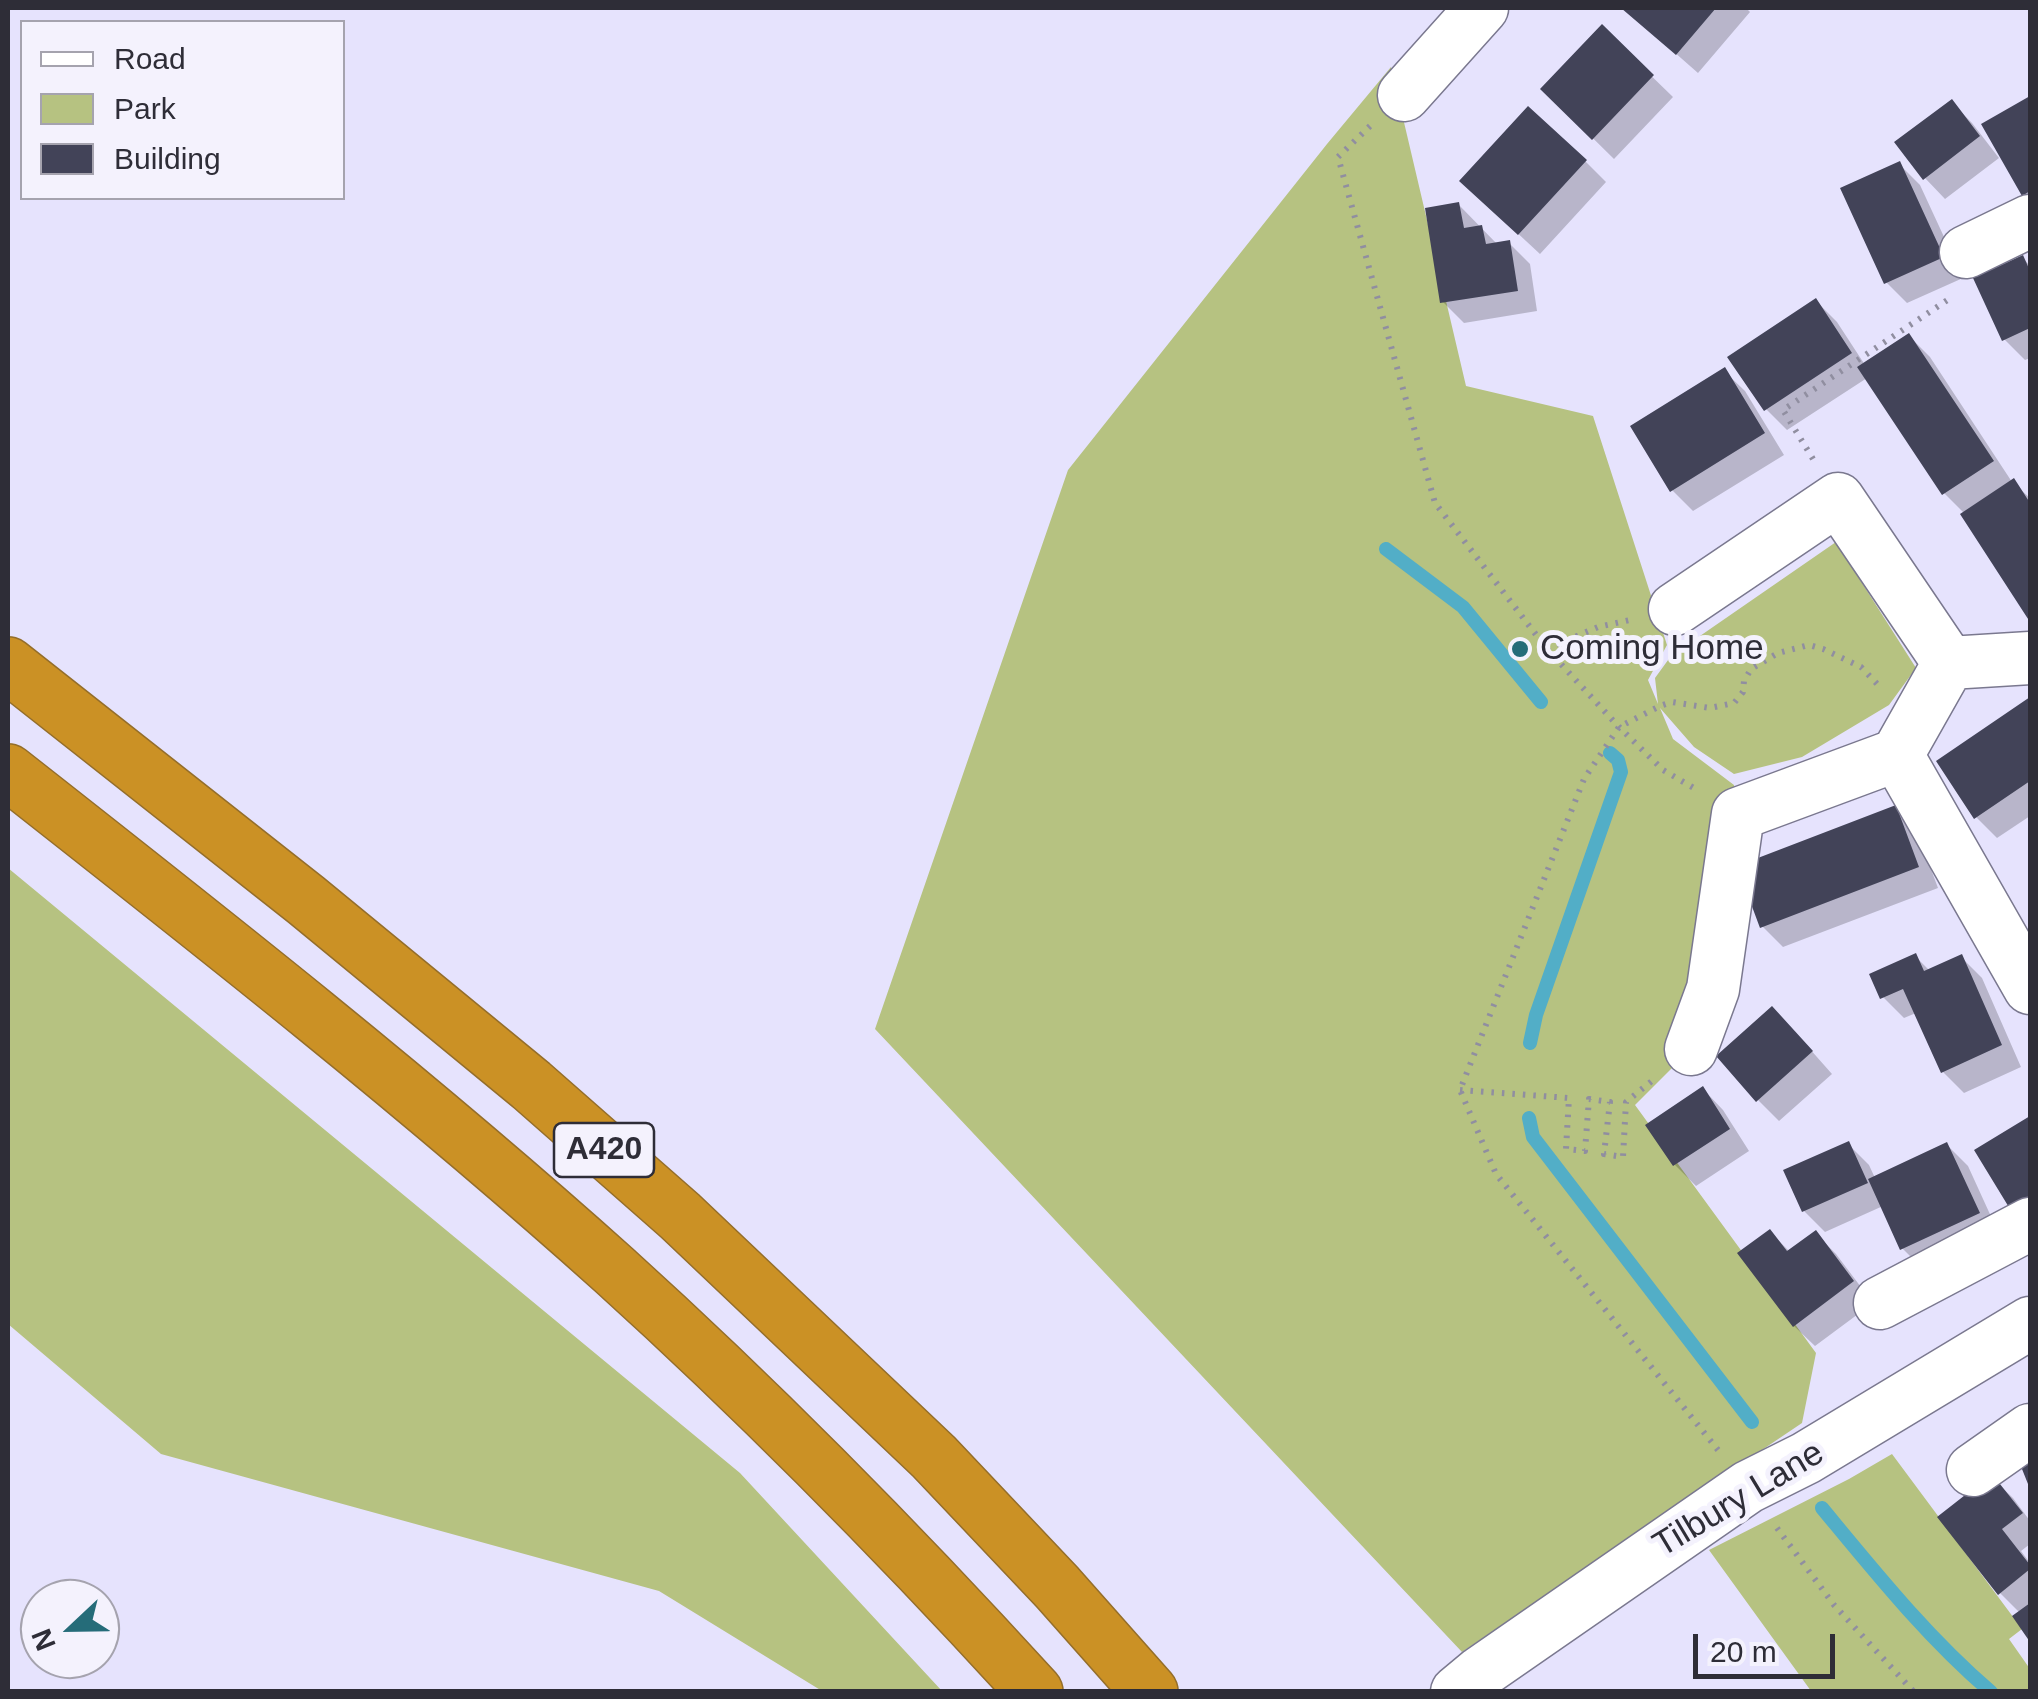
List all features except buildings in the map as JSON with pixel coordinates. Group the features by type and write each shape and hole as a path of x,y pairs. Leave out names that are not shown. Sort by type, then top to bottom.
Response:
{"highway":[{"name":"A420","path":"8,665 322,912 680,1216 934,1458 1150,1692"},
{"name":"A420","path":"8,772 459,1136 615,1271 876,1522 1035,1692"}],"street":[{"path":"1404,95 1482,8"},
{"path":"1966,252 2030,222"},
{"path":"1675,609 1838,498 1948,663"},
{"path":"1948,663 2030,658"},
{"path":"1692,1050 1713,989 1738,814 1897,755 1948,663"},
{"path":"1897,755 2030,988"},
{"path":"1880,1303 2030,1224"},
{"name":"Tilbury Lane","path":"1457,1692 1748,1487 1806,1458 2030,1323"},
{"path":"1973,1470 2030,1430"}],"path":[{"path":"1404,95 1338,157 1434,503 1546,648 1618,727 1663,770 1738,814"},
{"path":"1838,498 1783,410 1915,321"},
{"path":"1546,648 1598,627 1675,609"},
{"path":"1897,755 1889,705 1879,686 1861,667 1808,645 1778,653 1751,669 1743,692 1734,703 1710,708 1672,702 1618,727 1584,779 1460,1090 1496,1174 1748,1487 1834,1605 1914,1692"},
{"path":"1460,1090 1569,1098 1566,1148 1585,1151 1589,1099 1610,1102 1604,1154 1624,1156 1626,1102 1692,1050"}],"green space":[{"path":"1391,67 1466,386 1593,416 1667,645 1648,680 1658,704 1655,678 1671,656 1836,542 1916,668 1889,705 1802,757 1734,774 1694,747 1660,708 1673,739 1734,785 1738,814 1691,1049 1635,1105 1816,1353 1802,1423 1462,1652 875,1029 1068,470"},
{"path":"8,868 740,1473 942,1691 822,1691 659,1591 161,1454 8,1324"},
{"path":"1892,1454 2022,1629 2009,1639 2030,1669 2030,1691 1811,1691 1709,1550"}],"waterway":[{"path":"1386,549 1463,607 1541,702"},
{"path":"1530,1043 1536,1015 1621,772 1618,760 1610,753"},
{"path":"1529,1118 1533,1137 1752,1422"},
{"path":"1822,1508 1923,1626 1991,1692"}],"place":[{"name":"Coming Home","path":"1520,649"}]}
